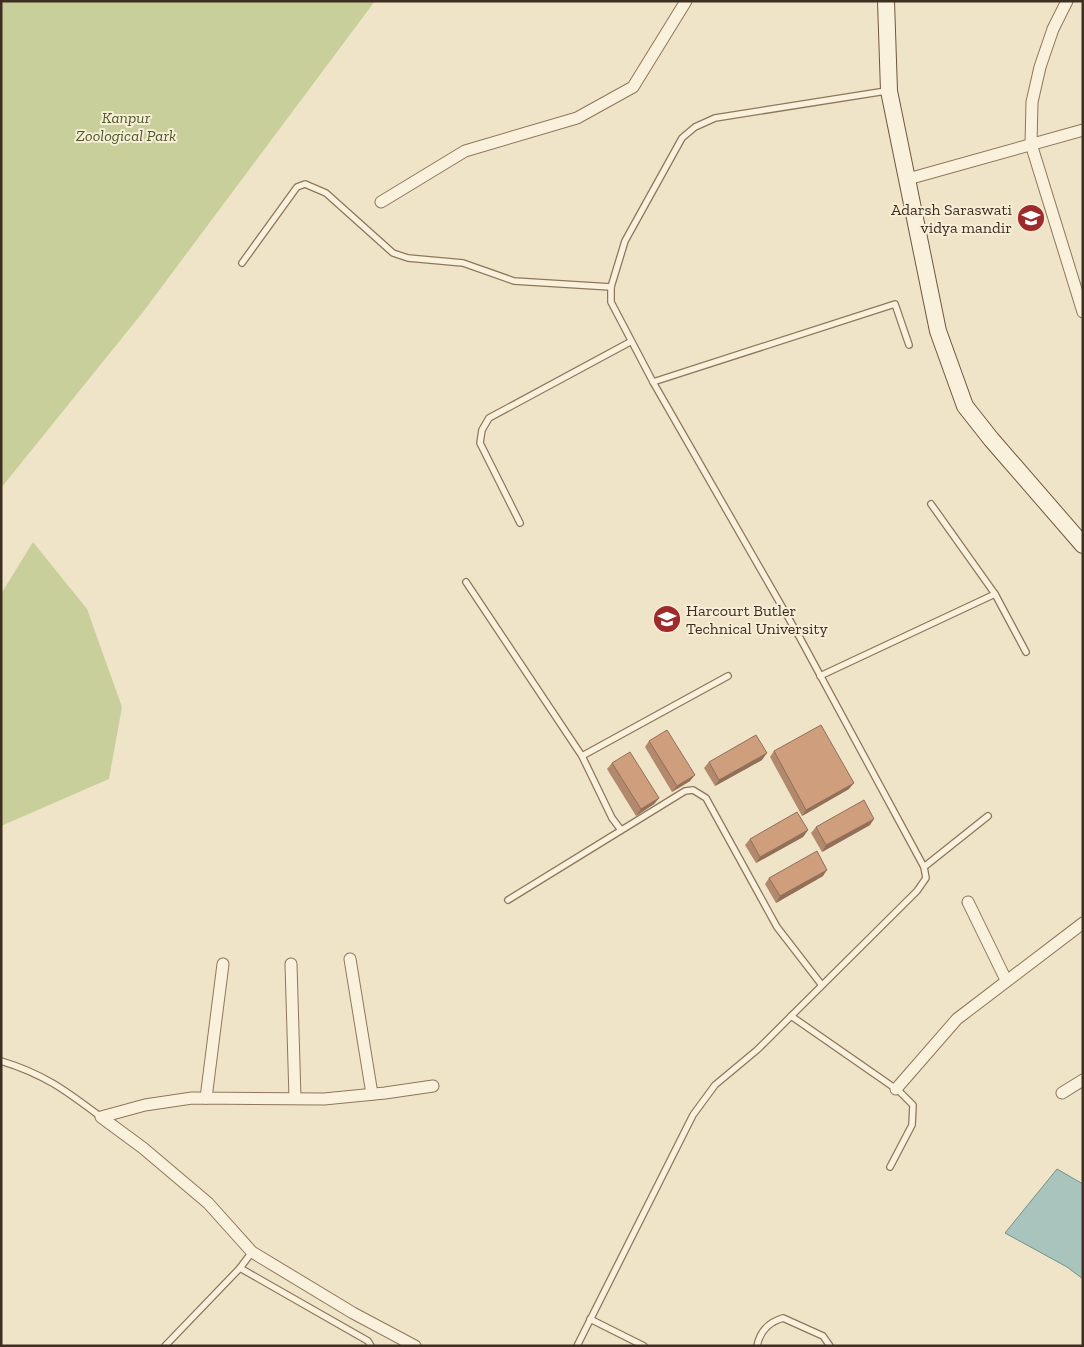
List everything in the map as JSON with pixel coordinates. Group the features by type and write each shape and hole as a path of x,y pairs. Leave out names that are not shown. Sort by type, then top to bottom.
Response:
{"street":[{"path":"381,202 465,151 577,118 632,87 686,1"},
{"path":"886,1 889,91 938,330 965,406 991,439 1083,545"},
{"path":"1066,1 1053,29 1040,67 1032,102 1031,144 1083,312"},
{"path":"908,179 1083,130"},
{"path":"968,902 1006,980"},
{"path":"896,1089 957,1019 1083,922"},
{"path":"350,959 372,1094"},
{"path":"206,1098 223,964"},
{"path":"291,964 295,1098"},
{"path":"1062,1094 1083,1080"},
{"path":"101,1116 145,1105 206,1098 295,1098 372,1094 433,1086"},
{"path":"101,1116 143,1148 208,1203 252,1252 353,1313 415,1346"}],"lane":[{"path":"577,1346 693,1115 715,1085 757,1050 821,984 917,891 926,878 924,867 820,676 630,342 611,302 611,287 625,241 682,138 695,127 716,118 889,91"},
{"path":"242,263 297,187 305,184 326,193 393,253 408,258 463,263 514,281 611,287"},
{"path":"653,382 895,304 909,345"},
{"path":"520,523 480,443 482,430 489,418 630,342"},
{"path":"931,504 995,594 1026,652"},
{"path":"466,582 582,756 612,818 621,830"},
{"path":"820,676 995,594"},
{"path":"582,756 728,676"},
{"path":"508,900 685,791 693,790 701,794 777,927 821,984"},
{"path":"924,867 988,816"},
{"path":"790,1016 896,1089 912,1105 914,1115 912,1124 890,1166"},
{"path":"1,1061 25,1068 57,1084 101,1116"},
{"path":"165,1346 240,1268 252,1252"},
{"path":"240,1268 368,1341 371,1346"},
{"path":"758,1346 764,1329 771,1322 783,1318 823,1336 830,1346"},
{"path":"590,1319 644,1346"}],"green space":[{"name":"Kanpur Zoological Park","path":"1,1 375,1 143,312 1,488"},
{"path":"33,542 87,609 122,707 109,779 1,826 1,594"}],"water":[{"path":"1057,1169 1083,1184 1083,1279 1067,1267 1005,1233"}],"building":[{"path":"821,725 854,783 806,810 774,751"},
{"path":"667,730 695,775 677,786 649,741"},
{"path":"756,735 767,753 719,780 709,762"},
{"path":"630,752 659,798 641,809 612,763"},
{"path":"864,800 874,819 826,845 816,827"},
{"path":"797,812 808,830 760,857 750,839"},
{"path":"817,851 827,870 780,896 769,878"}],"place":[{"name":"Adarsh Saraswati vidya mandir","path":"1031,218"},
{"name":"Harcourt Butler Technical University","path":"667,619"}]}
